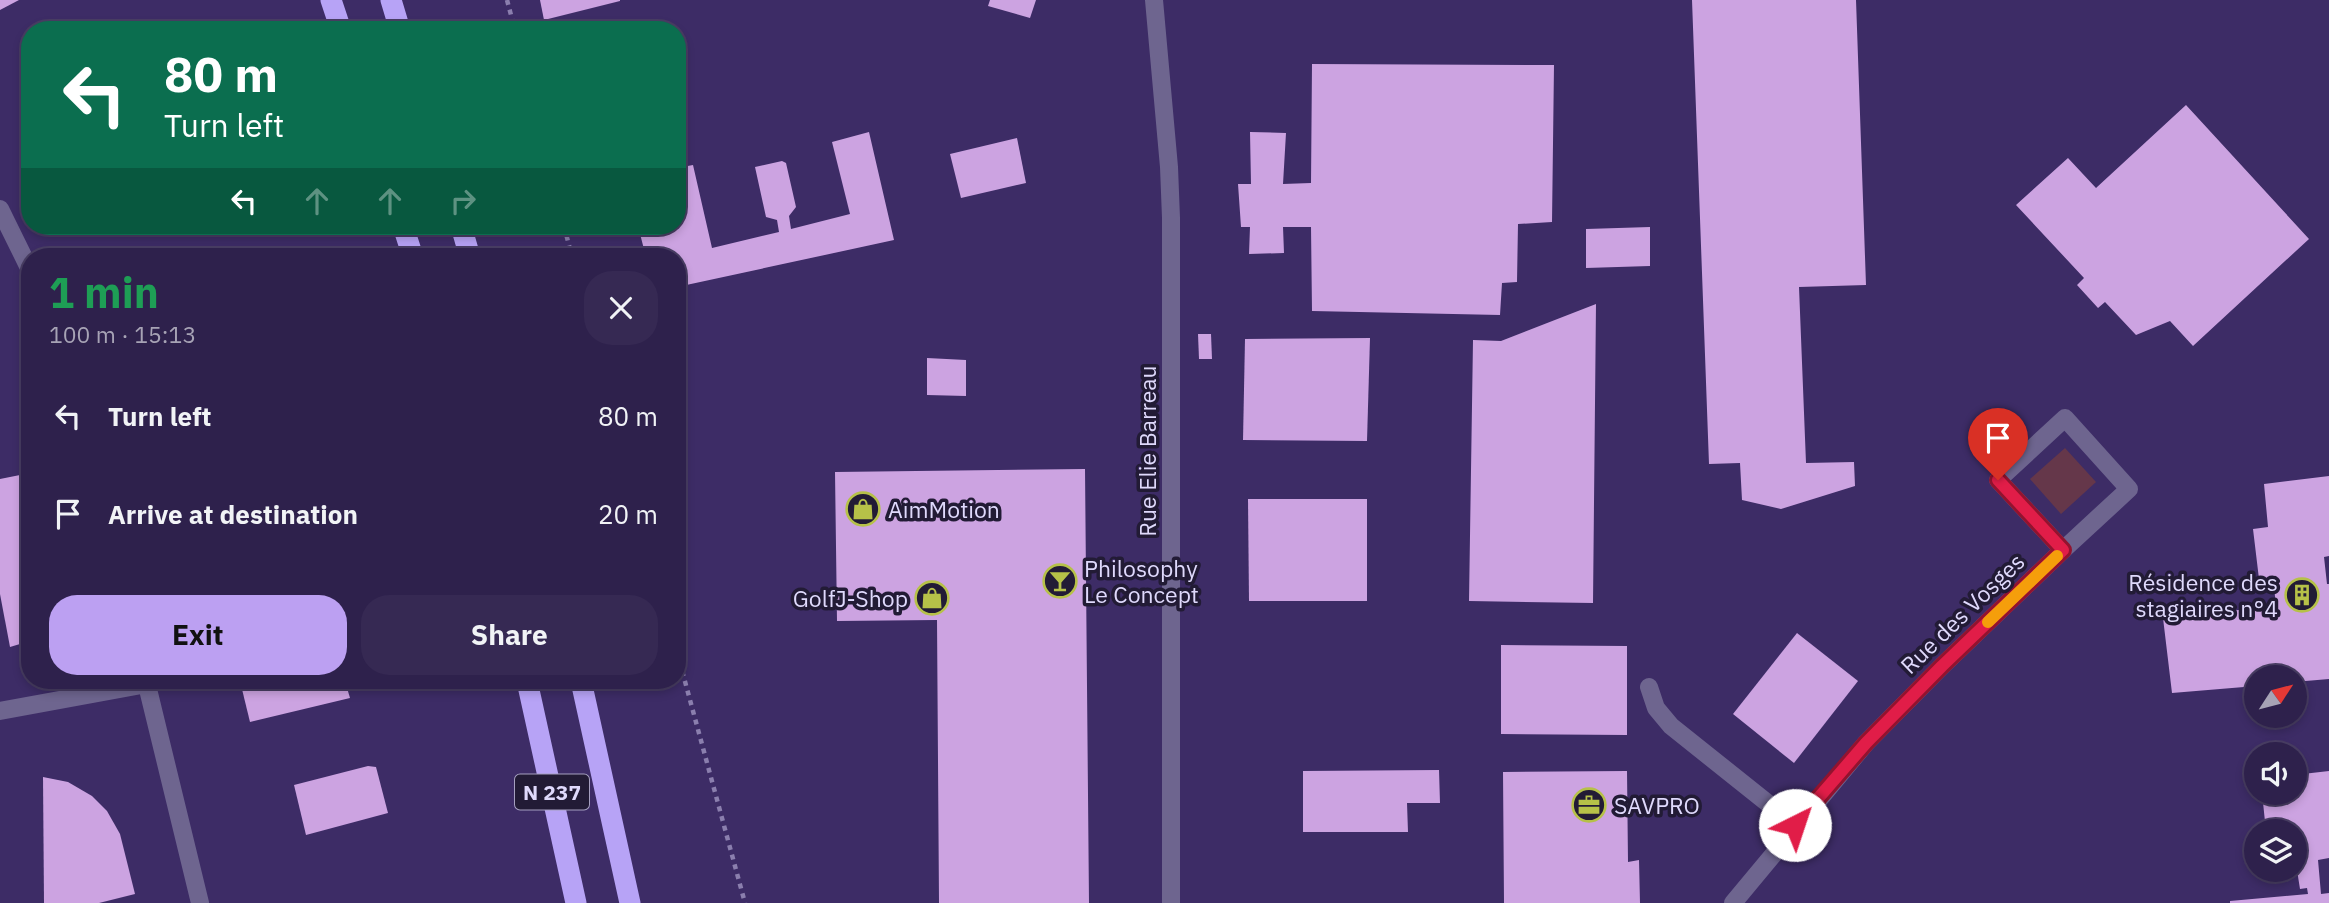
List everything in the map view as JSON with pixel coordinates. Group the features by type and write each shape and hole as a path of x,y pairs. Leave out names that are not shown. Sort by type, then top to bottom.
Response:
{"highway":[{"path":"331,0 338,21"},
{"path":"391,0 397,21"},
{"name":"N 237","path":"529,689 576,903"},
{"name":"N 237","path":"583,689 630,903"},
{"path":"542,747 562,903"}],"street":[{"name":"Rue Elie Barreau","path":"1154,0 1171,218 1171,903"},
{"path":"0,209 21,252"},
{"name":"Rue des Vosges","path":"1733,903 1795,825 1866,743 1942,666 2129,489 2065,418 1998,480 2063,550"},
{"path":"1649,687 1656,708 1671,726 1795,825"},
{"path":"0,711 111,689"},
{"path":"148,689 200,903"}],"path":[{"path":"507,0 513,21"},
{"path":"686,685 745,903"}],"shaded area":[{"path":"2065,448 2096,482 2061,514 2030,479"}],"building":[{"path":"0,0 19,0 0,10"},
{"path":"540,0 620,0 620,1 544,20"},
{"path":"990,0 1036,0 1030,18 988,6"},
{"path":"1692,0 1856,0 1866,285 1799,287 1806,463 1854,462 1855,486 1781,509 1742,500 1740,463 1709,464"},
{"path":"1312,64 1554,65 1552,222 1518,224 1517,282 1502,283 1500,315 1312,311 1311,227 1283,227 1284,253 1249,254 1250,227 1241,227 1238,184 1251,184 1250,132 1286,133 1283,184 1311,183"},
{"path":"2186,105 2309,239 2193,346 2170,321 2136,335 2105,302 2098,308 2077,285 2084,278 2016,205 2068,158 2096,188"},
{"path":"869,132 894,240 686,285 686,248 644,248 640,235 686,235 686,166 693,165 712,248 779,232 777,220 766,217 755,167 782,161 786,163 796,207 789,216 791,229 850,214 832,142"},
{"path":"1017,138 1026,183 961,198 950,154"},
{"path":"1650,227 1650,266 1586,268 1586,229"},
{"path":"1596,304 1593,603 1469,601 1473,340 1501,341"},
{"path":"1198,334 1211,334 1212,359 1199,359"},
{"path":"1370,338 1367,441 1243,440 1245,339"},
{"path":"927,358 966,360 966,396 927,395"},
{"path":"1085,469 1089,903 939,903 937,620 837,621 835,472"},
{"path":"21,475 21,644 10,647 0,594 0,479"},
{"name":"Résidence des stagiaires n°4","path":"2329,476 2329,556 2324,557 2329,584 2329,679 2307,681 2307,665 2244,665 2244,687 2172,693 2163,618 2276,606 2273,577 2259,579 2253,529 2268,527 2264,484"},
{"path":"1248,499 1367,499 1367,601 1249,601"},
{"path":"1797,633 1858,681 1794,763 1733,714"},
{"path":"1501,645 1627,646 1627,735 1501,734"},
{"path":"242,689 347,689 350,698 250,722"},
{"path":"368,766 376,767 388,813 306,835 294,785"},
{"path":"1439,770 1440,803 1407,803 1408,832 1303,832 1303,771"},
{"path":"1627,771 1628,862 1639,860 1640,903 1504,903 1503,772"},
{"path":"2329,771 2329,858 2318,860 2321,894 2329,893 2329,903 2230,903 2308,894 2307,888 2300,889 2299,882 2307,882 2307,819 2265,819 2263,805 2307,805 2307,774"},
{"path":"43,777 68,782 92,796 107,811 120,834 135,894 99,903 44,903"}],"slow traffic":[{"path":"1988,622 2057,556"}],"place":[{"name":"AimMotion","path":"863,509"},
{"name":"Philosophy Le Concept","path":"1060,581"},
{"name":"Résidence des stagiaires n°4","path":"2302,595"},
{"name":"GolfJ-Shop","path":"932,598"},
{"name":"SAVPRO","path":"1589,805"}],"route":[{"path":"1795,825 1866,743 2063,550 1998,480"}]}
